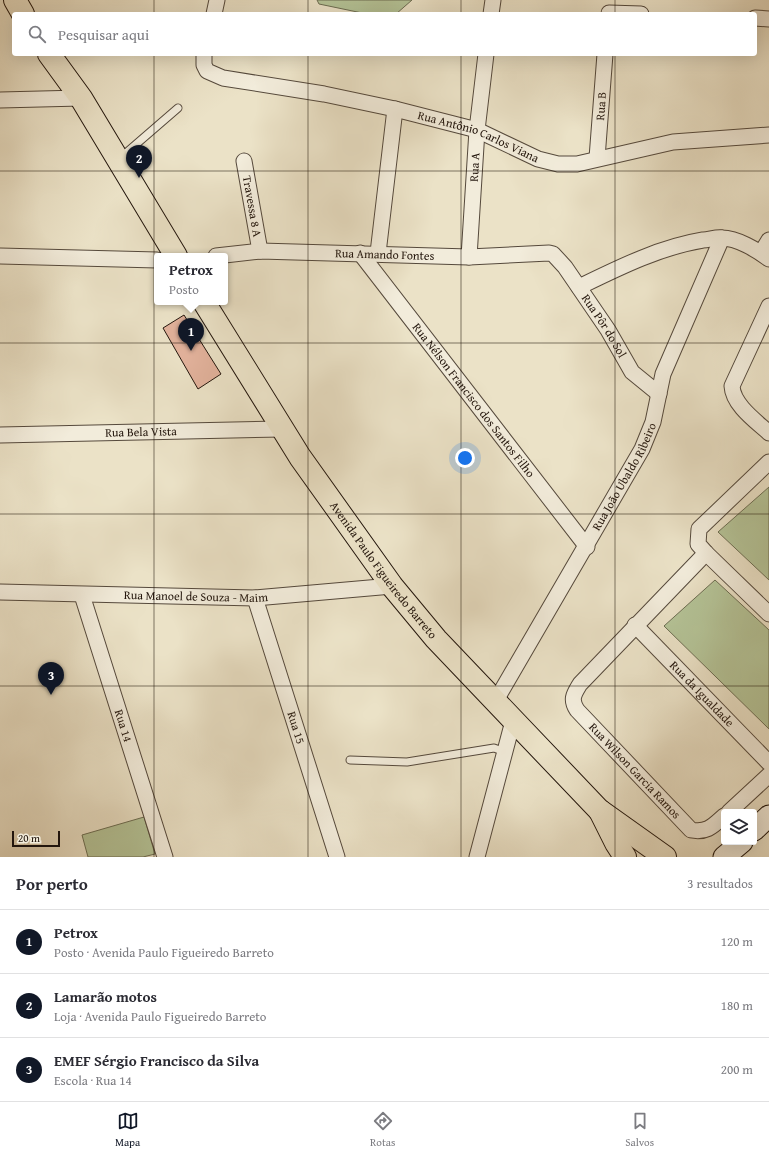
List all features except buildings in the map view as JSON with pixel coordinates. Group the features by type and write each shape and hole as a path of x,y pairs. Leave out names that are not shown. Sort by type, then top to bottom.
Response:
{"main road":[{"path":"14,0 22,12"},
{"path":"50,56 81,98 174,253"},
{"name":"Avenida Paulo Figueiredo Barreto","path":"206,305 282,429 392,586 445,649 599,810 665,857"},
{"name":"Avenida Paulo Figueiredo Barreto","path":"599,810 625,857"},
{"path":"757,827 769,816"},
{"path":"724,857 738,845"}],"street":[{"path":"214,12 217,0"},
{"path":"491,12 493,0"},
{"path":"609,9 628,12"},
{"path":"757,18 769,19"},
{"name":"Rua Antônio Carlos Viana","path":"204,56 204,65 207,71 223,78 324,94 395,109 477,130 547,162 567,165 673,142 769,135"},
{"name":"Rua A","path":"469,257 477,130 486,56"},
{"name":"Rua B","path":"597,158 606,56"},
{"path":"0,100 81,98"},
{"path":"378,253 395,109"},
{"name":"Travessa 8 A","path":"244,161 260,251"},
{"path":"579,287 618,268 693,242 722,238 741,244 765,256 769,240"},
{"name":"Rua João Ubaldo Ribeiro","path":"495,702 587,547 642,449 653,422 663,374 722,238"},
{"name":"Rua Amando Fontes","path":"228,255 260,251 378,253 469,257 543,253 554,254"},
{"name":"Rua Nélson Francisco dos Santos Filho","path":"360,253 587,547"},
{"name":"Rua Pôr do Sol","path":"554,254 565,266 608,330 632,372 659,394"},
{"path":"0,256 154,260"},
{"path":"769,306 732,386 732,394 737,402 769,434"},
{"name":"Rua Bela Vista","path":"0,435 282,429"},
{"path":"769,462 699,529 698,544 769,614"},
{"path":"635,625 706,553"},
{"name":"Rua Manoel de Souza - Maim","path":"0,592 255,598 392,586"},
{"name":"Rua 14","path":"82,595 165,857"},
{"name":"Rua 15","path":"255,598 337,857"},
{"name":"Rua Wilson Garcia Ramos","path":"635,625 580,684 573,695 572,703 692,830 701,832 712,827 721,819"},
{"name":"Rua da Igualdade","path":"635,625 769,763"},
{"path":"477,857 513,721"},
{"path":"732,809 769,776"}],"lane":[{"path":"118,160 178,108"},
{"path":"350,760 407,762 481,749 494,748 505,752"}],"green space":[{"path":"317,0 412,0 398,12 357,12 319,4"},
{"path":"769,487 769,580 718,532"},
{"path":"715,580 769,630 769,729 664,626"},
{"path":"144,817 155,854 143,857 88,857 82,835"}],"place":[{"name":"Lamarão motos","path":"139,178"},
{"name":"Petrox","path":"191,351"},
{"name":"EMEF Sérgio Francisco da Silva","path":"51,695"}]}
